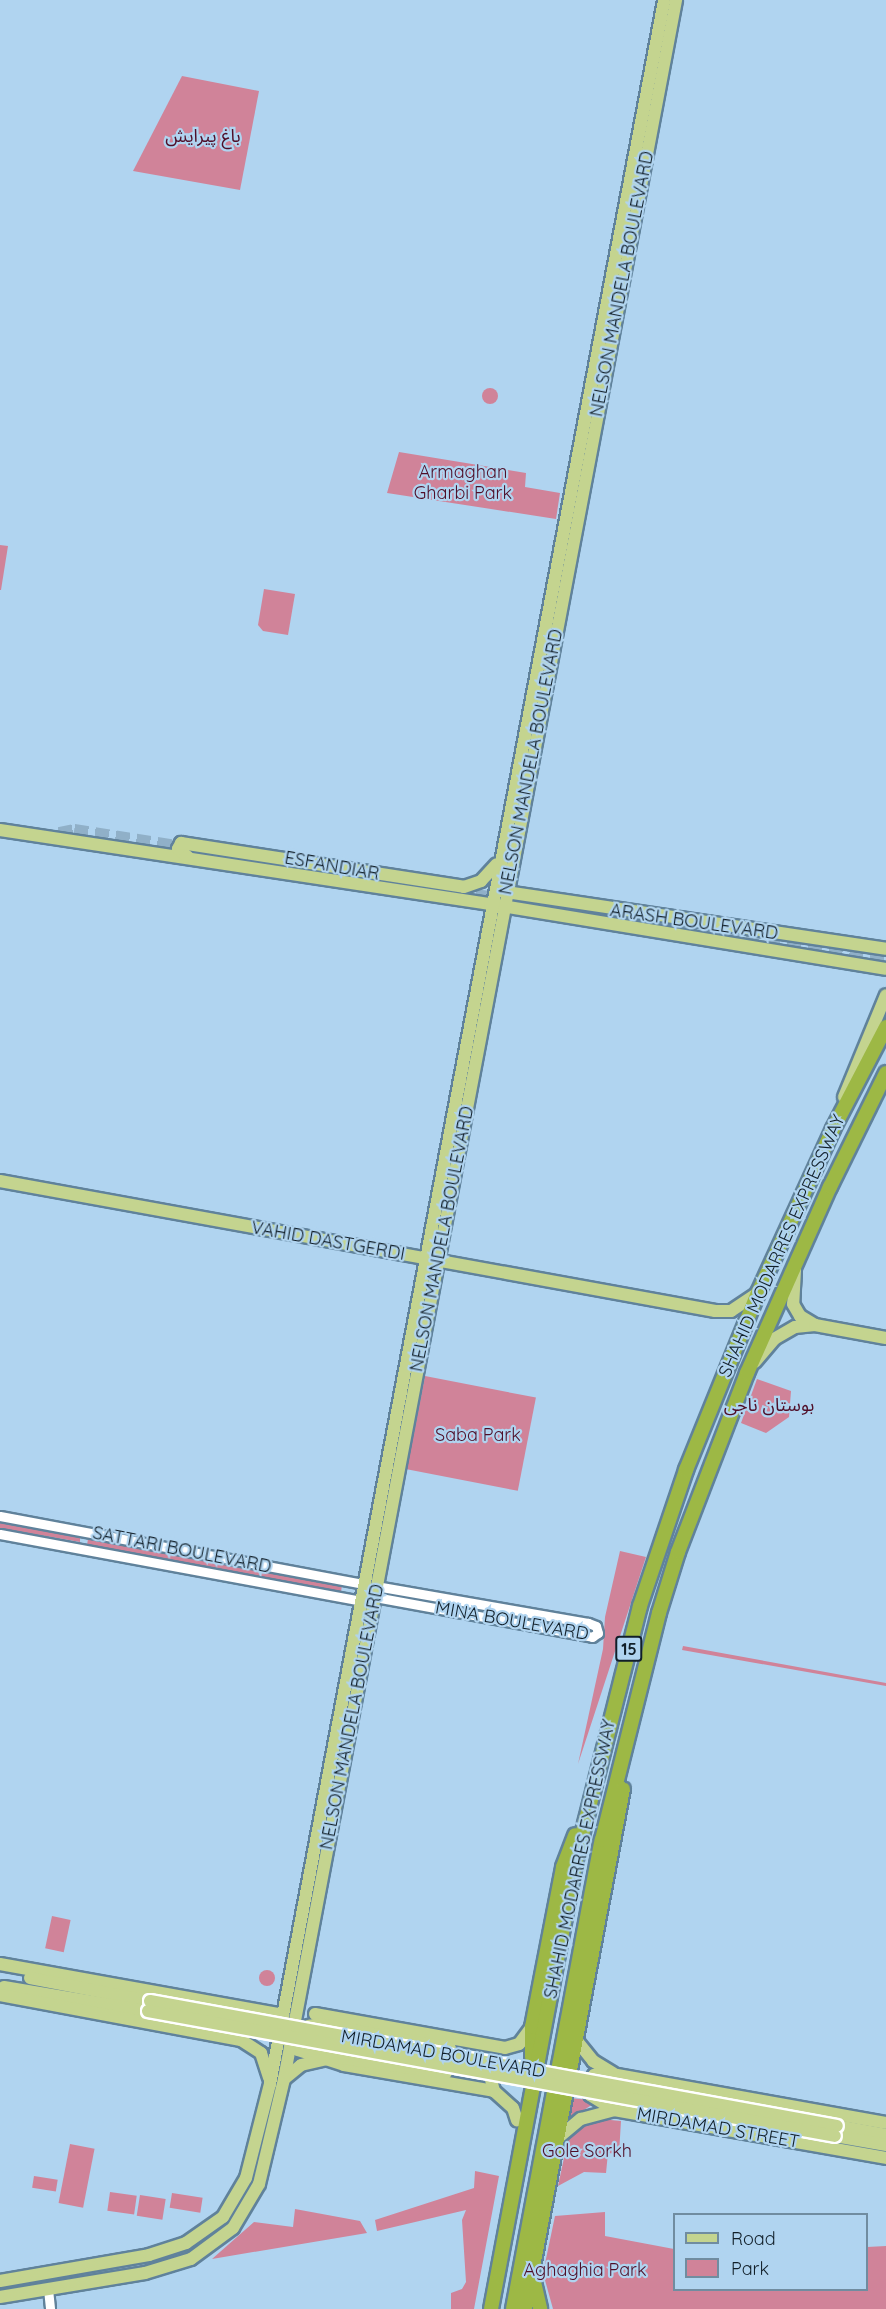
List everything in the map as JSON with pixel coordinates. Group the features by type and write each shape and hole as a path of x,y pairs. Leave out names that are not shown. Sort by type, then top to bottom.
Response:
{"highway":[{"name":"SHAHID MODARRES EXPRESSWAY","path":"491,2309 586,1812 644,1595 686,1470 758,1293 828,1139 886,1027"},
{"name":"SHAHID MODARRES EXPRESSWAY","path":"513,2309 602,1840 627,1730 678,1552 747,1373 796,1260 886,1073"},
{"path":"525,2309 625,1775 627,1730"},
{"path":"483,2309 517,2120 532,2059 532,2027 562,1867 586,1812"},
{"path":"536,2252 534,2287 540,2309"}],"main road":[{"name":"NELSON MANDELA BOULEVARD","path":"0,2280 149,2255 186,2243 207,2230 228,2211 246,2178 270,2084 490,904 664,0"},
{"name":"NELSON MANDELA BOULEVARD","path":"0,2297 179,2264 217,2242 245,2212 259,2184 284,2079 382,1592 388,1526 676,0"},
{"name":"ESFANDIAR","path":"0,823 100,838 115,847"},
{"name":"ESFANDIAR","path":"0,830 490,904"},
{"name":"ESFANDIAR","path":"191,859 178,849 181,843 464,887 481,881 498,863"},
{"name":"ARASH BOULEVARD","path":"506,892 885,949"},
{"name":"ARASH BOULEVARD","path":"490,904 883,972"},
{"path":"500,928 525,910"},
{"name":"ARASH BOULEVARD","path":"543,913 563,912 662,928"},
{"path":"828,1139 886,996"},
{"name":"VAHID DASTGERDI","path":"0,1181 715,1311 731,1311 758,1293"},
{"path":"796,1260 793,1304 800,1316 815,1325 886,1338"},
{"path":"747,1373 782,1332 815,1325"},
{"path":"375,1524 388,1526"},
{"path":"0,1964 283,2015"},
{"name":"MIRDAMAD BOULEVARD","path":"0,1972 149,2006 836,2131 886,2145"},
{"name":"MIRDAMAD BOULEVARD","path":"0,1987 149,2006"},
{"path":"301,1992 324,2024"},
{"path":"0,1995 248,2042 258,2049 270,2084"},
{"path":"224,2036 240,2023 238,2013 231,2006"},
{"path":"315,2014 505,2048 519,2044 532,2027"},
{"path":"494,2091 490,2076 481,2067 354,2043 318,2049 308,2043 306,2032 314,2024 324,2024 577,2071 633,2094"},
{"path":"280,2030 290,2050"},
{"path":"577,2041 593,2061 620,2076"},
{"path":"276,2052 284,2049 290,2050 323,2059 494,2091 513,2108 517,2120"},
{"path":"284,2079 301,2066 323,2059 348,2057 572,2094 633,2094"},
{"path":"614,2110 592,2098 589,2086 597,2074 620,2076"},
{"name":"MIRDAMAD STREET","path":"620,2076 886,2123"},
{"path":"692,2123 707,2109 708,2100 701,2090"},
{"path":"733,2096 724,2103 723,2115 737,2131"},
{"name":"MIRDAMAD STREET","path":"558,2138 580,2119 614,2110 886,2158"},
{"name":"MIRDAMAD BOULEVARD","path":"836,2131 886,2135"}],"street":[{"name":"SATTARI BOULEVARD","path":"0,1516 363,1584"},
{"name":"SATTARI BOULEVARD","path":"0,1534 360,1601"},
{"path":"341,1598 345,1581"},
{"name":"MINA BOULEVARD","path":"382,1592 588,1623 596,1626 598,1633 592,1637 382,1592"},
{"path":"48,2289 50,2309"}],"green space":[{"name":"باغ پیرایش","path":"182,76 259,91 240,190 133,171"},
{"path":"487,388 493,388 498,396 496,402 487,404 482,399 482,393"},
{"name":"Armaghan Gharbi Park","path":"399,452 526,473 525,487 560,493 556,519 387,493"},
{"path":"0,545 8,546 1,590 0,590"},
{"path":"264,589 295,594 288,635 263,631 258,625"},
{"name":"Saba Park","path":"425,1376 536,1398 518,1491 407,1469"},
{"name":"بوستان ناجی","path":"757,1379 791,1391 789,1417 766,1433 741,1423"},
{"path":"0,1523 80,1538 80,1542 0,1528"},
{"path":"88,1539 342,1585 341,1592 87,1545"},
{"path":"620,1551 646,1557 578,1764 603,1649 605,1617"},
{"path":"683,1646 886,1683 886,1686 682,1650"},
{"path":"52,1916 71,1920 64,1952 45,1948"},
{"path":"267,1970 275,1978 267,1986 259,1978"},
{"path":"569,2098 592,2100 593,2104 566,2122"},
{"name":"Gole Sorkh","path":"600,2119 621,2121 619,2154 608,2153 606,2173 584,2172 558,2186 568,2139 585,2123"},
{"path":"70,2144 95,2149 83,2208 59,2203"},
{"path":"475,2171 499,2176 474,2309 451,2309 451,2293 462,2289 466,2282 462,2220 466,2210 377,2231 375,2220 474,2188"},
{"path":"34,2176 58,2180 56,2192 32,2188"},
{"path":"110,2192 137,2196 134,2215 107,2211"},
{"path":"172,2193 203,2198 200,2213 170,2208"},
{"path":"140,2195 166,2199 162,2220 137,2216"},
{"path":"295,2209 360,2221 367,2233 212,2259 254,2222 293,2227"},
{"name":"Aghaghia Park","path":"605,2212 605,2236 673,2249 673,2291 868,2291 868,2247 886,2246 886,2309 553,2309 543,2273 555,2216"}],"tunnel":[{"path":"59,834 74,831 189,849"},
{"path":"455,893 886,956"}]}
